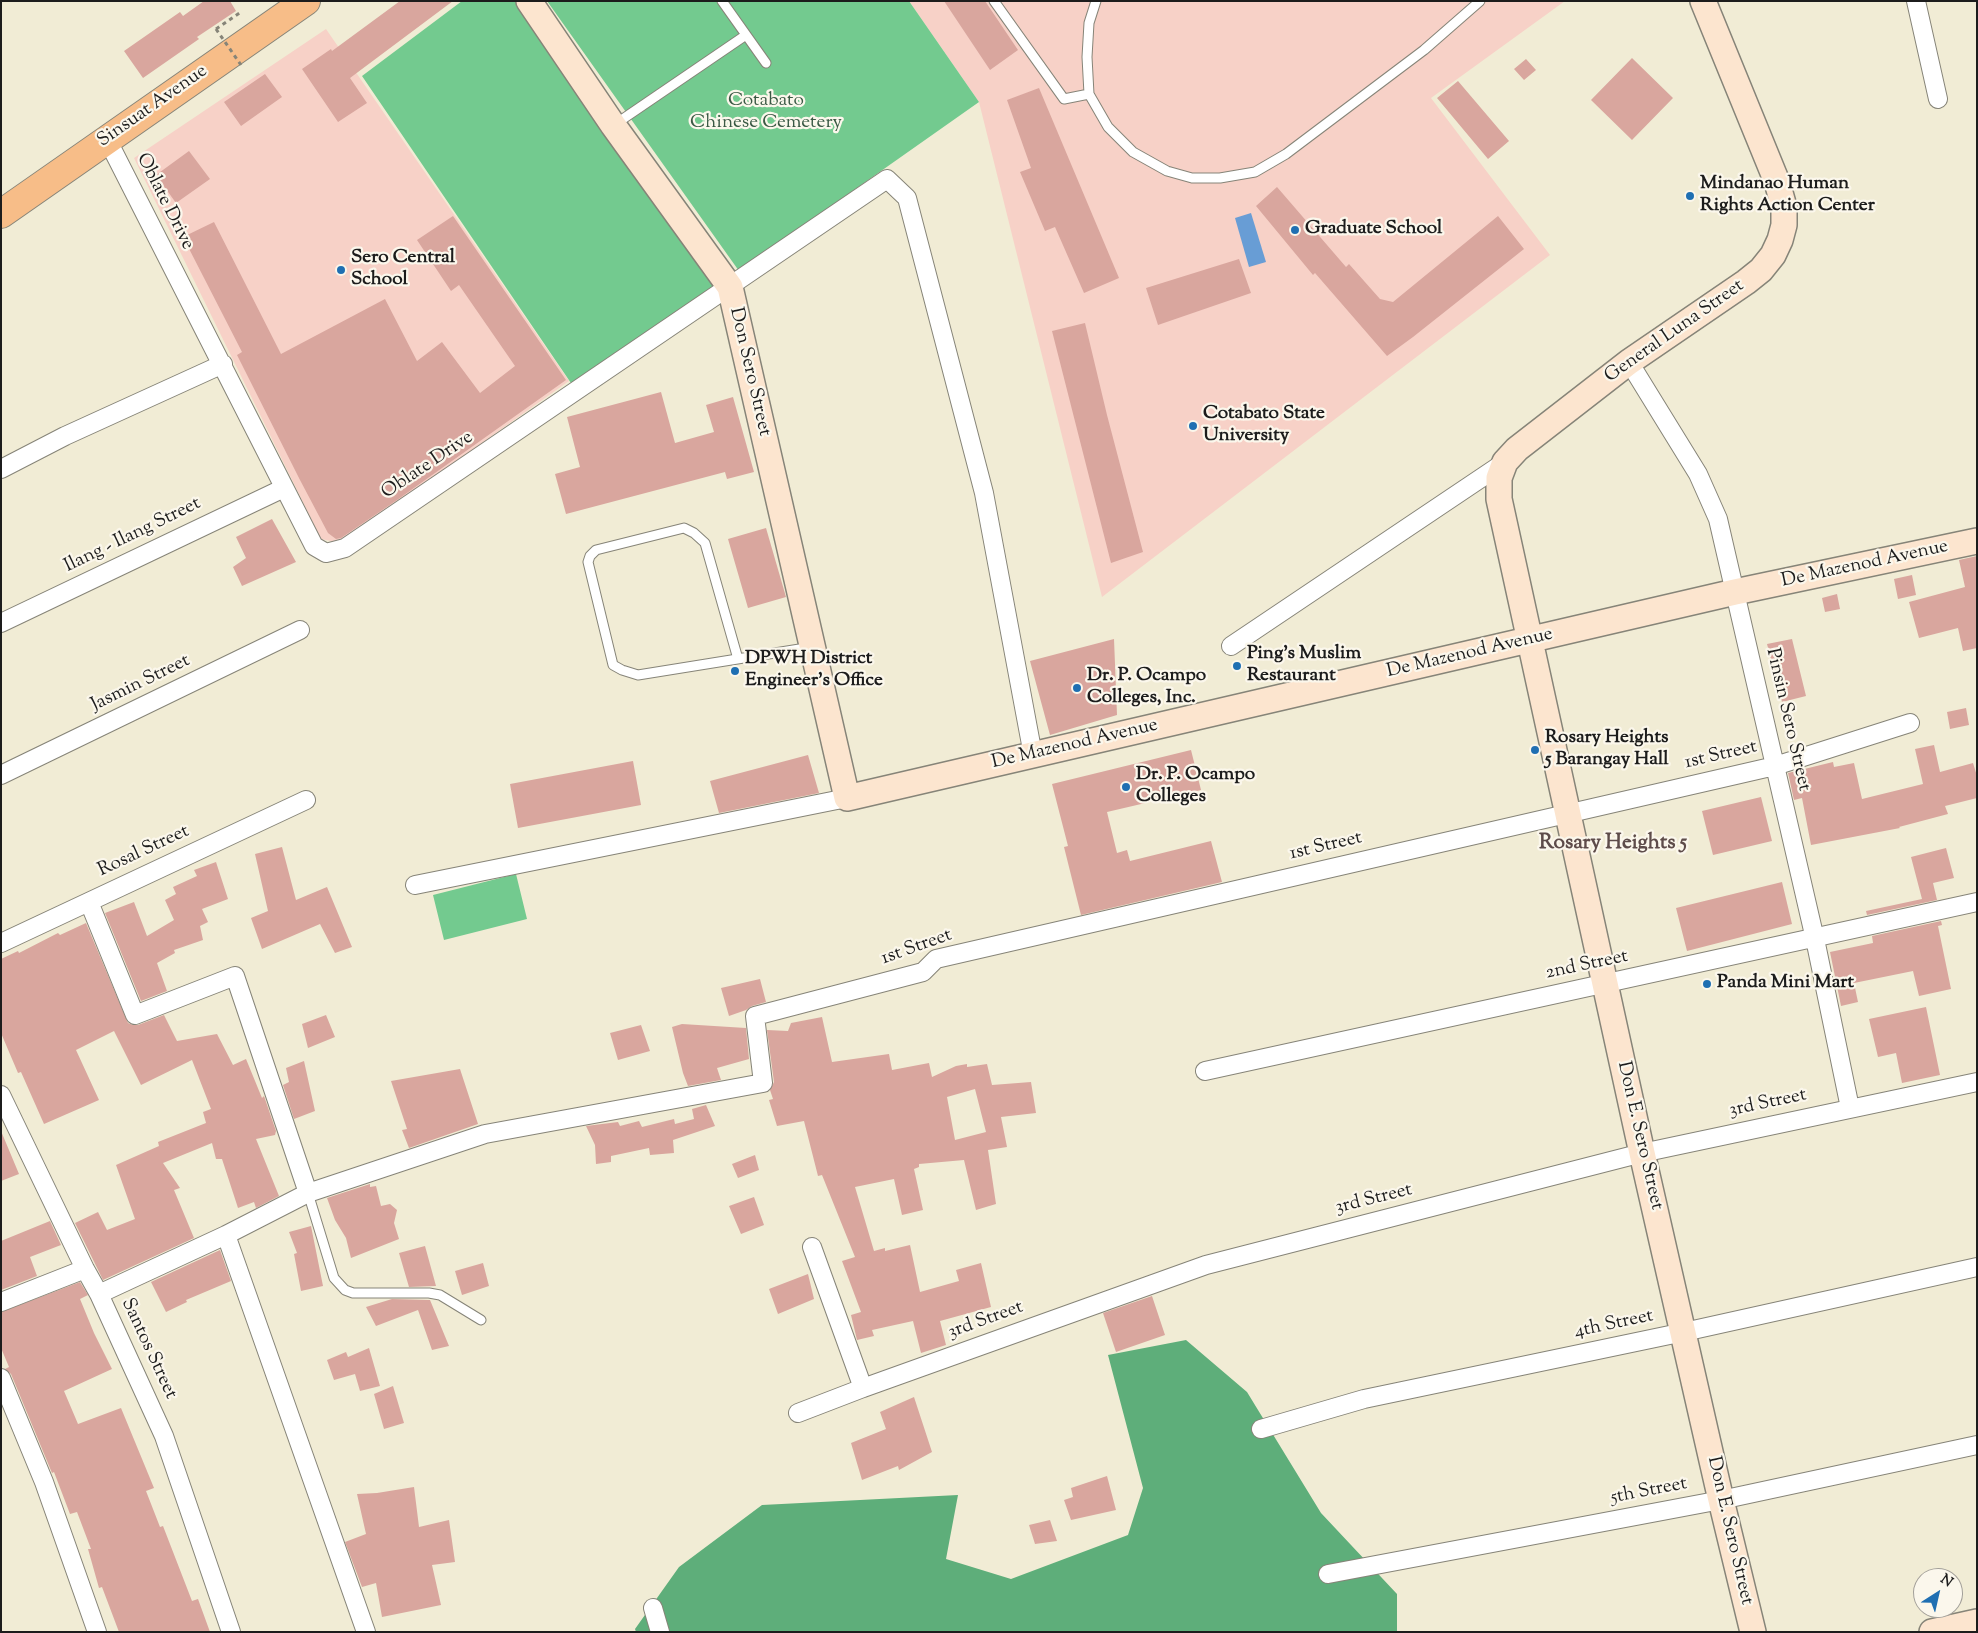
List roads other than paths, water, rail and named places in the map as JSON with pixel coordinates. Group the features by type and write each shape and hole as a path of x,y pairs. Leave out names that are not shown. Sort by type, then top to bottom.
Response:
{"main road":[{"name":"Sinsuat Avenue","path":"1,214 306,1"},
{"name":"Don Sero Street","path":"529,1 613,125 730,287 847,798"},
{"name":"General Luna Street","path":"1505,462 1517,449 1629,362 1732,293 1761,270 1773,256 1780,240 1784,225 1784,206 1777,182 1703,1"},
{"path":"1505,462 1499,478 1498,499 1530,640"},
{"name":"De Mazenod Avenue","path":"847,798 1735,592 1977,542"},
{"name":"Don E. Sero Street","path":"1530,640 1642,1153 1753,1632"},
{"path":"1932,1632 1971,1626"}],"street":[{"path":"1916,1 1938,99"},
{"name":"Oblate Drive","path":"107,139 314,546 326,553 345,548 887,179 907,198 984,493 1033,755"},
{"name":"Pinsin Sero Street","path":"1629,362 1698,474 1718,519 1815,939 1850,1108"},
{"path":"1,469 65,436 223,364"},
{"path":"1231,646 1505,462"},
{"name":"Ilang - Ilang Street","path":"1,623 284,488"},
{"name":"Jasmin Street","path":"1,775 300,630"},
{"name":"1st Street","path":"308,1193 485,1134 763,1083 755,1016 923,972 936,959 1776,766 1910,723"},
{"path":"415,885 847,798"},
{"name":"Rosal Street","path":"1,943 306,800"},
{"path":"89,902 135,1015 235,976 308,1193 226,1235 99,1294"},
{"name":"2nd Street","path":"1205,1071 1815,939 1977,902"},
{"name":"3rd Street","path":"798,1413 1206,1265 1642,1153 1977,1082"},
{"name":"Santos Street","path":"1,1095 85,1269 99,1294 164,1436 232,1632"},
{"path":"226,1235 366,1632"},
{"path":"812,1247 863,1388"},
{"name":"4th Street","path":"1261,1429 1364,1399 1684,1332 1977,1267"},
{"path":"1,1302 85,1269"},
{"path":"1,1378 44,1482 97,1632"},
{"name":"5th Street","path":"1328,1574 1721,1500 1977,1445"},
{"path":"653,1608 660,1632"}],"lane":[{"path":"722,1 766,64"},
{"path":"994,1 1064,99 1089,94"},
{"path":"1096,1 1089,23 1086,57 1089,94 1108,127 1133,152 1167,171 1192,178 1220,178 1255,172 1286,154 1424,50 1480,1"},
{"path":"613,125 746,35"},
{"path":"738,659 704,543 694,533 684,528 596,550 590,556 588,562 613,665 638,675 738,659 812,647"},
{"path":"308,1193 334,1278 345,1290 352,1293 430,1293 440,1295 481,1320"}],"water":[{"path":"1251,213 1266,262 1249,267 1235,218"}],"place":[{"name":"Mindanao Human Rights Action Center","path":"1690,196"},
{"name":"Graduate School","path":"1295,230"},
{"name":"Sero Central School","path":"341,270"},
{"name":"Cotabato State University","path":"1193,426"},
{"name":"Ping's Muslim Restaurant","path":"1237,666"},
{"name":"DPWH District Engineer's Office","path":"735,671"},
{"name":"Dr. P. Ocampo Colleges, Inc.","path":"1077,688"},
{"name":"Rosary Heights 5 Barangay Hall","path":"1535,750"},
{"name":"Dr. P. Ocampo Colleges","path":"1126,787"},
{"name":"Panda Mini Mart","path":"1707,984"}],"district":[{"name":"Rosary Heights 5","path":"1613,844"}],"park label":[{"name":"Cotabato Chinese Cemetery","path":"766,113"}]}
